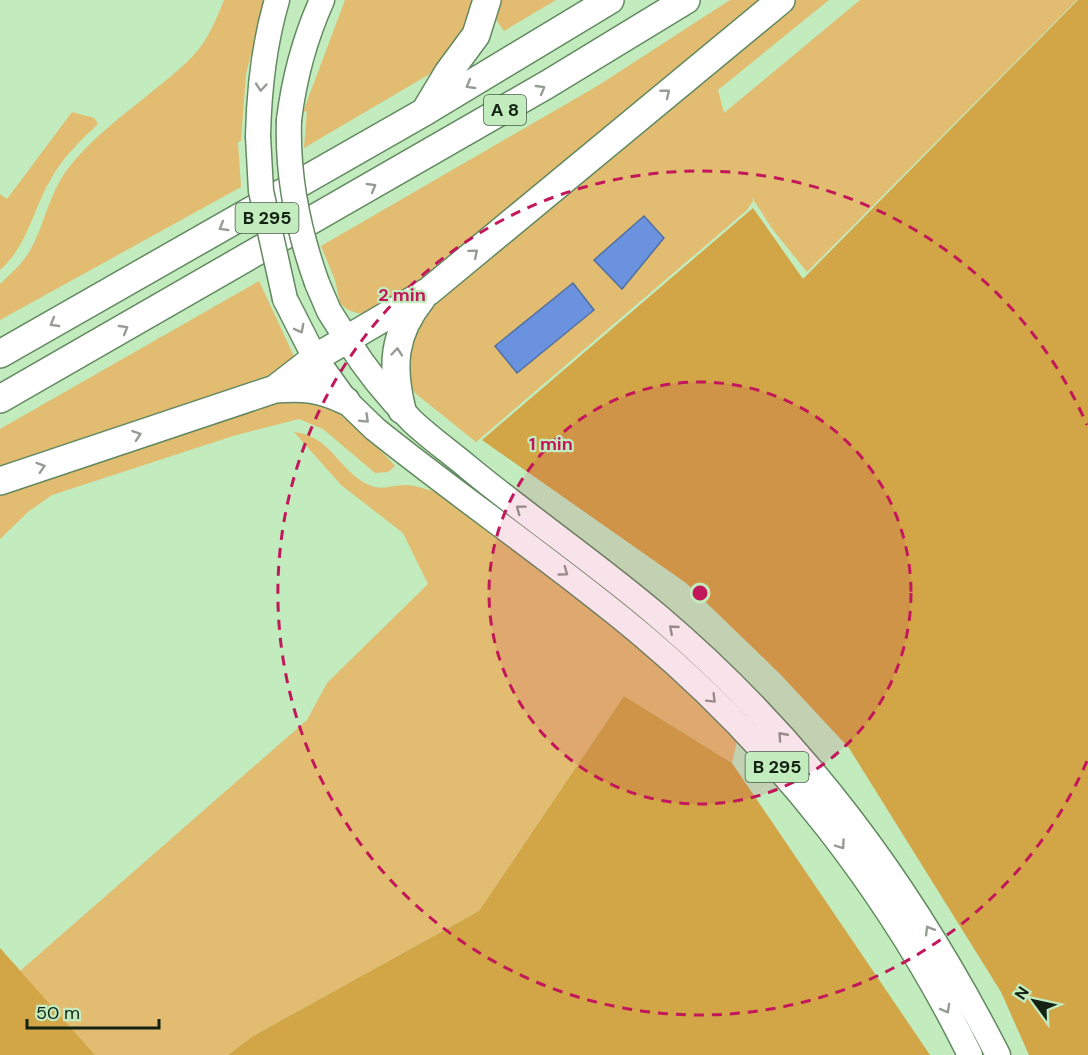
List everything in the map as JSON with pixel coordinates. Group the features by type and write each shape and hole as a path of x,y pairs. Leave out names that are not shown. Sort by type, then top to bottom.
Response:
{"highway":[{"path":"426,111 448,72 476,35 487,0"},
{"name":"A 8","path":"0,354 426,111 610,0"},
{"name":"A 8","path":"0,399 538,90 686,0"},
{"path":"275,389 315,358 348,341 429,291 781,0"},
{"path":"402,410 396,375 398,342 410,314 429,291"},
{"path":"0,481 275,389 302,387 327,391 346,401"}],"main road":[{"name":"B 295","path":"277,0 267,38 261,80 258,136 261,192 285,299 315,358 346,401 375,429 580,584 642,635 706,693 770,759 834,835 882,903 932,983 970,1055"},
{"name":"B 295","path":"322,0 297,72 289,120 292,190 300,232 317,283 329,311 364,366 402,410 436,441 513,504 657,615 716,668 766,718 834,796 901,886 951,967 998,1055"}],"shaded area":[{"path":"224,0 265,0 246,74 241,141 238,142 241,187 0,320 0,284 30,251 56,188 67,170 95,139 193,56 207,37"},
{"path":"345,0 478,0 476,15 433,72 304,148 307,111 303,112"},
{"path":"495,0 556,0 504,31 492,14"},
{"path":"730,0 759,0 425,277 380,309 360,313 347,309 340,303 335,280 321,246 599,85"},
{"path":"797,0 829,0 718,90 724,113 860,0 1077,0 807,272 773,230 751,196 753,201 747,210 476,442 415,393 407,373 407,364 411,344 422,314"},
{"path":"1078,0 1088,0 1088,1055 1029,1055 1001,992 849,748 781,675 686,583 482,440 753,208 803,279"},
{"path":"72,112 94,118 98,124 57,169 45,189 24,238 0,270 0,194 7,199"},
{"path":"259,281 298,365 0,469 0,429"},
{"path":"315,398 337,412 357,429 395,466 388,472 375,473 323,429 299,419 233,436 52,495 28,512 0,539 0,496 270,403"},
{"path":"294,432 317,440 358,479 369,485 383,488 409,485 437,492 627,634 678,680 737,741 732,763 624,696 479,911 253,1036 228,1055 95,1055 20,971 307,720 327,683 428,584 403,533 341,485"},
{"path":"624,696 732,763 930,1055 228,1055 253,1036 479,911"},
{"path":"0,948 95,1055 0,1055"}],"water":[{"path":"644,216 664,238 622,289 594,260"},
{"path":"573,283 594,310 517,373 495,346"}]}
